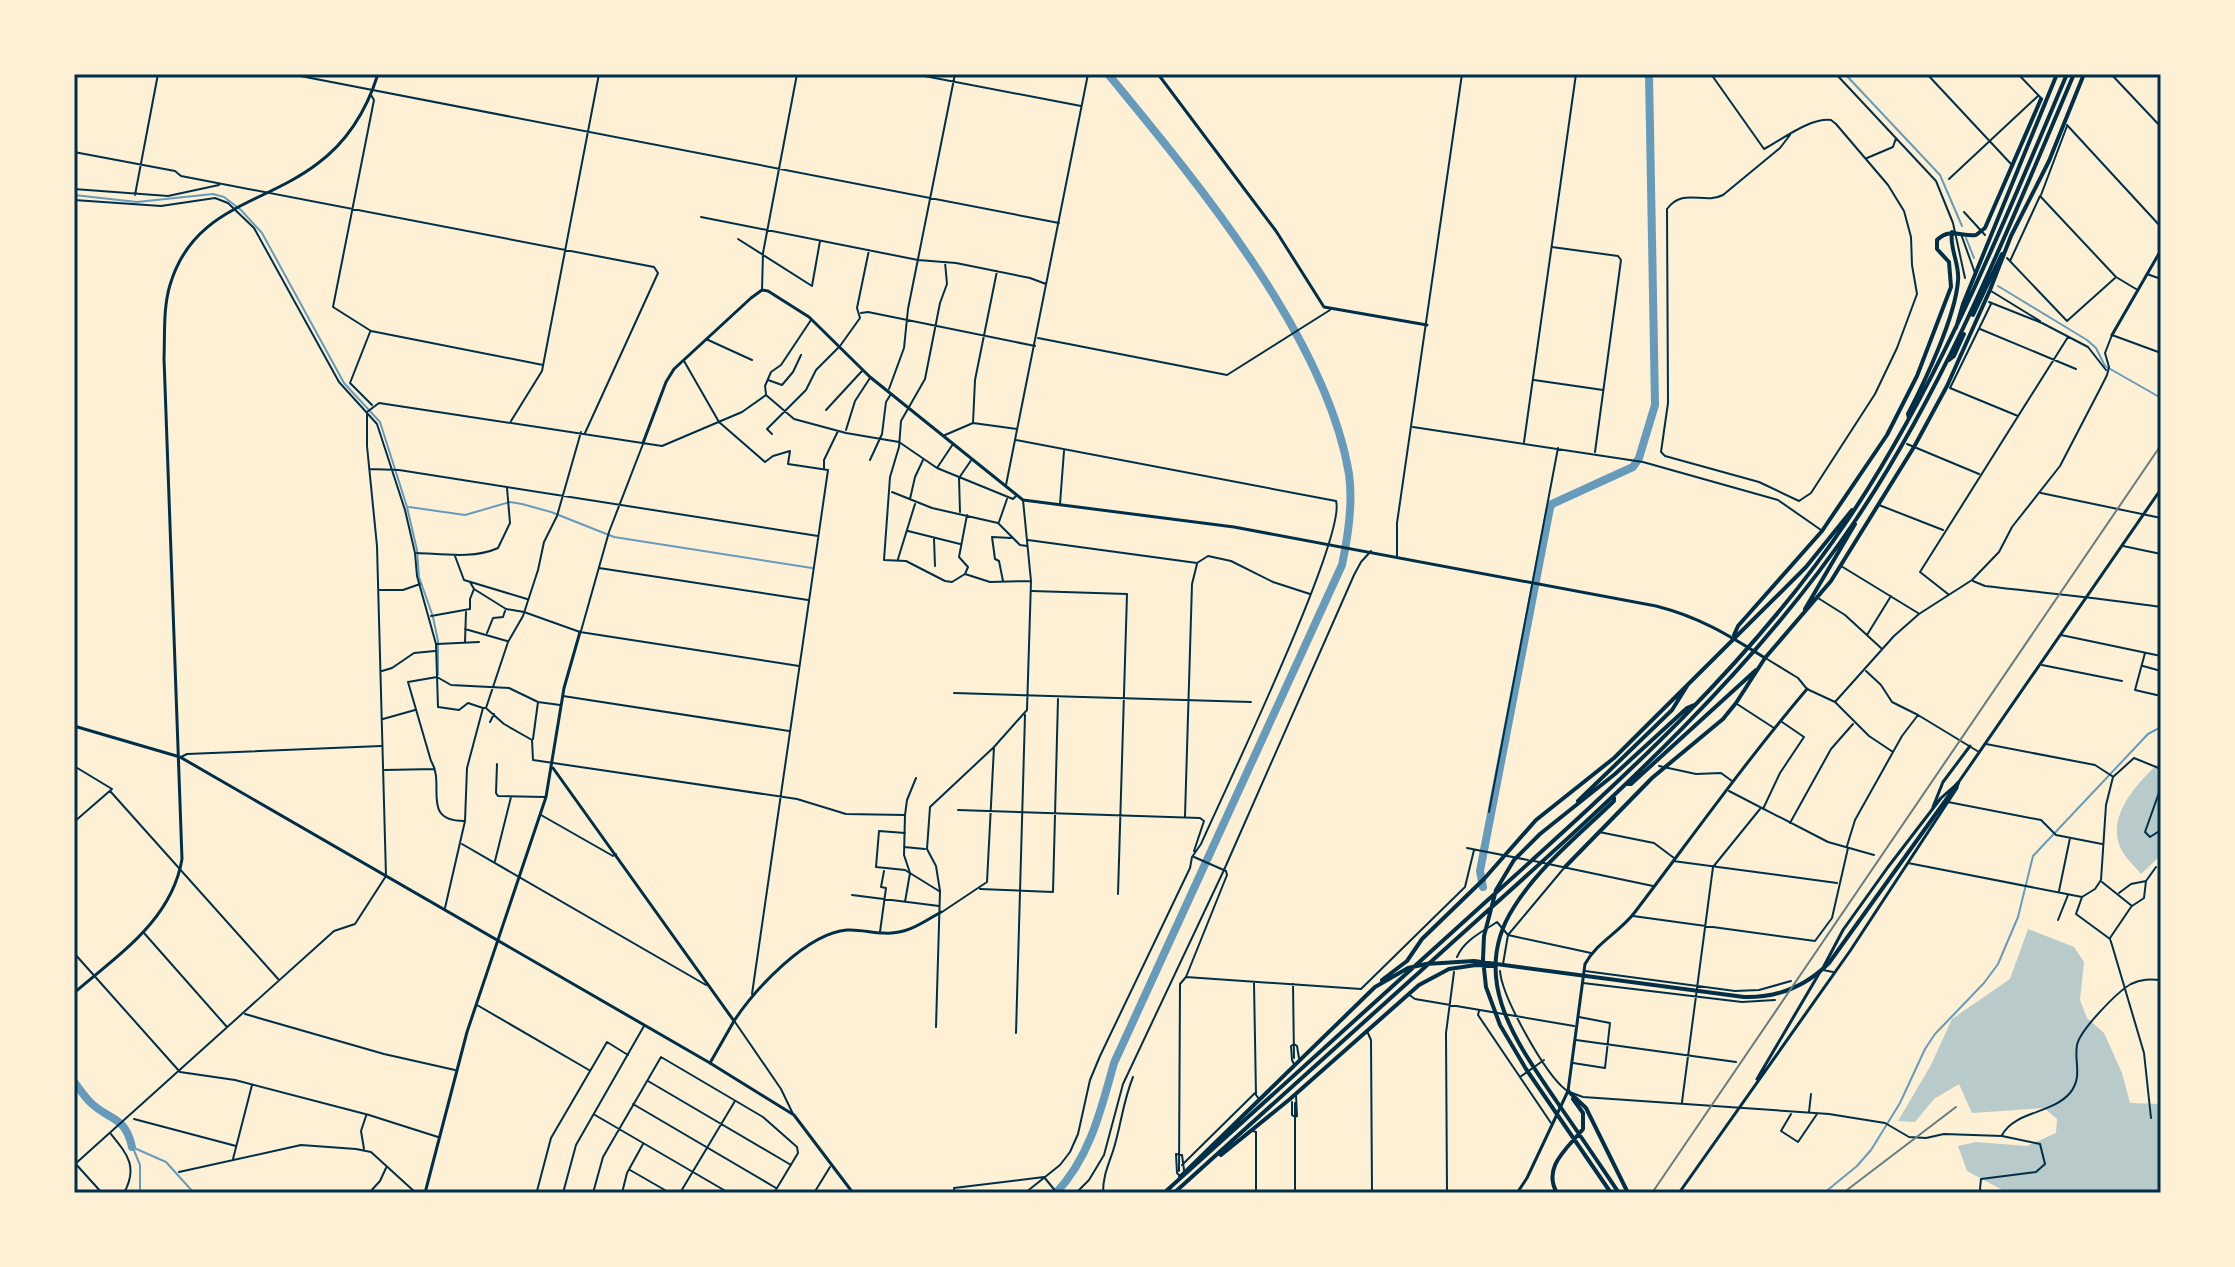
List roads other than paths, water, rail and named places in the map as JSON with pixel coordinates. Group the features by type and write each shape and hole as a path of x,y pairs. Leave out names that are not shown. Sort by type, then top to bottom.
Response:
{"highway":[{"path":"1733,637 1738,626 1822,531 1890,436 1951,287 1949,262 1936,244 1940,237 1956,232 1971,236 1984,233 2012,165 2057,74"},
{"path":"1164,1193 1630,772 1741,658 1804,581 1855,509 1909,418 1956,329 2067,74"},
{"path":"1565,867 1662,767 1703,736 1736,703 1765,658 1820,585 1947,362 2074,74"},
{"path":"1947,362 1954,356 2049,161 2084,74"},
{"path":"1956,329 1956,322 2043,100"},
{"path":"1909,418 1957,290 1959,274 1951,239 1956,232"},
{"path":"1798,617 1818,598 1841,566 1948,387 2011,236"},
{"path":"1170,1187 1298,1059 1384,977 1407,961 1422,939 1550,807 1617,758 1733,637 1806,567 1849,511 1855,509"},
{"path":"1177,1193 1552,853 1684,727 1747,661 1855,520"},
{"path":"1626,784 1631,784 1758,669"},
{"path":"1565,814 1672,710 1689,682"},
{"path":"1619,1193 1533,1079 1500,1025 1486,987 1483,959 1488,916 1496,890 1514,860 1687,708 1697,704"},
{"path":"1196,1173 1292,1101 1296,1094 1407,994 1449,969 1476,965 1759,997 1788,991 1812,979 1841,948 1958,783"},
{"path":"1611,1193 1518,1043 1507,1021 1496,985 1497,954 1506,922 1521,897 1614,801 1614,795"},
{"path":"1375,987 1396,973 1426,964 1474,961 1501,968"},
{"path":"1557,1193 1551,1171 1583,1129 1584,1122 1583,1113 1568,1091"},
{"path":"1568,1091 1586,1108 1628,1193"}],"street":[{"path":"135,195 158,74"},
{"path":"290,74 1059,223"},
{"path":"74,993 164,910 180,870 180,757 164,358 165,306 170,283 186,251 215,220 300,176 334,150 361,114 378,74"},
{"path":"510,422 542,371 599,74"},
{"path":"425,1193 476,1004 546,797 563,696 619,505 666,382 683,360 762,290 767,230 797,74"},
{"path":"914,74 1082,106"},
{"path":"870,460 880,437 886,402 904,348 906,320 955,74"},
{"path":"1158,74 1276,231 1324,307 1427,325"},
{"path":"1397,556 1397,523 1462,74"},
{"path":"1524,443 1576,74"},
{"path":"1711,74 1764,149 1790,135 1815,122 1831,120 1898,199 1908,221 1917,294 1897,348 1874,397 1804,501 1759,482 1665,456 1660,443 1668,403 1667,209 1687,196 1715,199 1723,195 1780,148 1790,135"},
{"path":"1836,74 1936,181 1975,273"},
{"path":"1927,74 2012,165"},
{"path":"1949,179 2043,100 2018,74"},
{"path":"2111,74 2161,127"},
{"path":"1006,486 1087,75"},
{"path":"372,92 374,100 333,307 371,331 543,365"},
{"path":"2065,324 2009,259 2040,196 2064,122 2161,227"},
{"path":"1866,159 1893,147 1896,138"},
{"path":"74,152 141,164 222,184 654,267 658,273 583,433 557,515 544,542 524,612 508,642 492,687 467,768 465,821 445,909"},
{"path":"74,189 168,196 222,184"},
{"path":"2040,196 2116,277 2137,290"},
{"path":"74,200 161,206 215,198 233,208 254,228 339,382 377,424 396,470 417,553 420,584 437,644 438,707 459,710 468,703 485,708 504,724 532,740"},
{"path":"1964,212 1984,233"},
{"path":"701,217 918,260 997,271 1047,284"},
{"path":"1956,232 1966,279 1959,274"},
{"path":"738,239 812,286 820,241"},
{"path":"1552,247 1618,256 1621,260 1594,453"},
{"path":"772,434 767,429 806,390 816,370 840,346 860,318 857,308 869,250"},
{"path":"2100,355 2161,250"},
{"path":"945,262 947,284 925,379 901,421 889,492 884,560 906,561 952,582 965,574 968,567 959,557 967,515"},
{"path":"973,423 973,396 997,271"},
{"path":"2147,274 2161,279"},
{"path":"2060,333 2065,324 2116,277"},
{"path":"762,290 777,295 811,319 870,377 1023,500 1234,527 1331,543 1688,615 1733,637 1798,678 1807,689 1835,702 1854,722 1893,752"},
{"path":"1990,290 2100,355 2108,369"},
{"path":"2019,416 1948,387 1980,329 1990,302 2042,323"},
{"path":"1037,337 1227,375 1330,310"},
{"path":"859,313 868,312 1035,346"},
{"path":"766,395 767,379 781,365 811,319"},
{"path":"1980,329 2076,369"},
{"path":"371,331 350,383 373,406"},
{"path":"2112,335 2161,353"},
{"path":"1948,594 1920,572 2068,337"},
{"path":"706,339 752,360"},
{"path":"767,379 782,385 801,355"},
{"path":"2100,355 2108,369"},
{"path":"683,360 719,422 765,462 790,451 788,464 828,470 752,994"},
{"path":"1835,702 1882,649 1919,614 1972,580 1999,552 2012,527 2060,466 2108,369"},
{"path":"826,410 863,370"},
{"path":"846,433 855,401 870,377"},
{"path":"1533,380 1604,390"},
{"path":"766,395 794,419 846,433 899,442 937,468 959,478 991,488 1007,499 1017,495"},
{"path":"102,1193 75,1164 334,931 355,924 386,876 378,590 367,412 379,403 662,446 742,412 766,395"},
{"path":"945,435 973,423 1018,430"},
{"path":"1412,427 1643,462 1778,500 1822,531"},
{"path":"824,469 824,460 838,430"},
{"path":"1016,440 1336,501 1337,520 1331,543 1311,594 1194,857"},
{"path":"937,468 954,443"},
{"path":"1907,444 1980,475"},
{"path":"1489,812 1536,582 1558,448"},
{"path":"1060,504 1064,449"},
{"path":"959,513 959,478 973,458"},
{"path":"910,500 915,477 924,459"},
{"path":"369,469 396,470 819,536"},
{"path":"417,553 455,555 498,548 509,528 507,487"},
{"path":"1679,1193 1876,912 1958,783 2161,489"},
{"path":"889,492 915,503 998,523 1020,545 1028,546"},
{"path":"2040,492 2161,518"},
{"path":"998,523 1007,499"},
{"path":"1016,1033 1031,590 1023,500"},
{"path":"897,560 915,503"},
{"path":"1877,504 1945,531"},
{"path":"908,530 962,544"},
{"path":"1003,582 992,537 1013,538"},
{"path":"934,538 935,566"},
{"path":"1027,540 1197,563 1208,556 1231,561 1273,582 1311,594"},
{"path":"2122,546 2161,554"},
{"path":"1076,1193 1089,1180 1104,1155 1123,1084 1223,870 1354,575 1369,550"},
{"path":"455,555 464,580 527,599"},
{"path":"1185,817 1192,584 1197,563"},
{"path":"1841,566 1919,614"},
{"path":"599,568 810,600"},
{"path":"965,574 990,582 1031,581"},
{"path":"1972,580 1985,586 2086,598 2091,596 2161,607"},
{"path":"470,582 474,589 506,609 524,612 580,632 800,666"},
{"path":"378,590 403,590 420,584"},
{"path":"429,617 470,609 474,589"},
{"path":"1031,590 1127,594 1118,894"},
{"path":"1866,636 1891,596"},
{"path":"1818,598 1845,615 1882,649"},
{"path":"487,634 493,618 503,617 506,609"},
{"path":"465,643 466,611"},
{"path":"465,629 508,642"},
{"path":"2061,635 2161,656"},
{"path":"437,644 479,642"},
{"path":"381,671 392,668 414,653 436,651"},
{"path":"2145,652 2135,690 2161,696"},
{"path":"2041,665 2122,681"},
{"path":"2141,666 2161,671"},
{"path":"1865,670 1881,685 1892,702 1980,753"},
{"path":"465,821 452,821 436,806 437,769 431,761 408,682 437,677 451,685 509,688 538,702 562,705"},
{"path":"1517,1193 1568,1091 1583,977 1591,953 1632,916 1733,781 1807,689"},
{"path":"954,693 1251,702"},
{"path":"563,696 790,731"},
{"path":"979,889 1053,892 1058,697"},
{"path":"538,702 532,740 533,760 797,799 846,814 905,815"},
{"path":"1736,703 1774,728"},
{"path":"382,720 415,710"},
{"path":"936,1027 941,912 936,866 927,849 930,807 994,747 1025,712"},
{"path":"490,722 494,714"},
{"path":"1632,916 1815,941 1832,918 1855,820 1893,752 1918,715"},
{"path":"1682,1104 1713,867 1761,809 1804,737 1780,721"},
{"path":"1790,824 1831,749 1854,722"},
{"path":"74,726 180,757 645,1025 794,1115"},
{"path":"1986,744 2095,765 2111,776"},
{"path":"180,757 187,754 383,746"},
{"path":"1931,810 1943,782 1970,746"},
{"path":"710,1063 752,994 781,967 828,934 852,929 903,932 987,882 994,747"},
{"path":"2151,1118 2144,1053 2110,939 2076,914 2082,897 2101,881 2111,776 2134,758 2161,769"},
{"path":"497,764 498,796 546,797"},
{"path":"74,766 112,789 110,791 279,981"},
{"path":"1662,767 1696,774 1721,773 1733,781"},
{"path":"553,768 734,1021 787,1099 794,1115 853,1193"},
{"path":"384,770 437,769"},
{"path":"905,902 910,873 904,847 905,815 916,778"},
{"path":"1756,1082 1858,908 1931,810 1952,785 1958,783"},
{"path":"2161,787 2145,832 2150,837 2161,830"},
{"path":"1728,790 1828,842 1874,855"},
{"path":"74,822 110,791"},
{"path":"494,863 512,796"},
{"path":"1947,802 2041,820 2054,833 2103,844"},
{"path":"958,810 1185,817 1204,821 1190,868 1100,1056 1070,1152 1060,1165 1025,1193"},
{"path":"540,814 613,856 616,854"},
{"path":"905,833 879,831 876,867 910,873 940,891"},
{"path":"1598,832 1654,843 1673,859 1838,884"},
{"path":"2058,892 2070,838"},
{"path":"460,843 710,987"},
{"path":"904,847 927,849"},
{"path":"1467,848 1654,886"},
{"path":"1186,977 1361,989 1465,887 1474,850"},
{"path":"1191,1156 1180,1154 1176,1154 1177,1173 1181,1173 1182,1165 1180,1154 1180,984 1186,977 1227,875 1223,870 1194,857"},
{"path":"1907,862 2082,897"},
{"path":"1565,867 1508,935 1501,968 1501,984 1515,1016 1561,1086 1583,1097 1817,1114 1887,1125 1909,1137 1926,1138 1944,1134 2002,1136 2040,1144 2045,1164 2036,1172 1981,1179 1980,1189 1983,1193"},
{"path":"2110,939 2132,906 2144,898 2146,881 2156,867"},
{"path":"880,933 886,888 881,887 884,868"},
{"path":"2101,881 2132,906"},
{"path":"2118,894 2131,884 2146,881"},
{"path":"2058,920 2069,894"},
{"path":"852,895 940,906"},
{"path":"1858,908 1876,912"},
{"path":"1457,957 1479,932 1497,922 1508,935 1591,953"},
{"path":"143,932 228,1028"},
{"path":"74,953 180,1072 252,1085 366,1114 438,1137"},
{"path":"1822,970 1833,972"},
{"path":"1447,1193 1446,1033 1454,972"},
{"path":"1583,977 1698,985 1735,991 1768,988 1791,981"},
{"path":"1583,977 1696,997 1751,1003 1775,1000"},
{"path":"2002,1136 2011,1123 2068,1096 2077,1079 2078,1042 2102,1010 2124,989 2144,979 2161,980"},
{"path":"1254,982 1256,1092 1259,1099"},
{"path":"1293,984 1294,1044 1298,1059"},
{"path":"1768,988 1768,1001"},
{"path":"1407,994 1415,999 1577,1027"},
{"path":"476,1004 590,1071"},
{"path":"1479,1011 1478,1015 1551,1123"},
{"path":"244,1014 456,1071"},
{"path":"1573,1063 1605,1068 1610,1023 1578,1017"},
{"path":"563,1193 576,1145 645,1025"},
{"path":"1367,1031 1371,1040 1372,1193"},
{"path":"1575,1040 1736,1062"},
{"path":"545,1193 537,1191 551,1138 607,1042 628,1055"},
{"path":"1294,1044 1298,1059"},
{"path":"1294,1044 1291,1046 1295,1065"},
{"path":"593,1193 603,1157 661,1057 763,1117 797,1147 798,1153 774,1193"},
{"path":"1519,1077 1544,1060"},
{"path":"1103,1193 1103,1177 1133,1077"},
{"path":"647,1080 791,1165"},
{"path":"233,1160 252,1085"},
{"path":"1182,1165 1256,1092"},
{"path":"1295,1193 1296,1094"},
{"path":"1809,1113 1811,1094"},
{"path":"680,1193 735,1100"},
{"path":"1292,1101 1292,1115 1295,1117"},
{"path":"633,1104 777,1188"},
{"path":"1792,1113 1781,1131 1798,1142 1817,1114"},
{"path":"364,1151 361,1131 366,1114"},
{"path":"594,1114 729,1193"},
{"path":"134,1119 236,1146"},
{"path":"1252,1131 1256,1132 1256,1193"},
{"path":"110,1133 127,1155 131,1166 132,1174 124,1193"},
{"path":"622,1193 629,1169 643,1143"},
{"path":"179,1172 301,1145 371,1152 416,1193"},
{"path":"814,1193 832,1165"},
{"path":"369,1193 387,1167"},
{"path":"629,1169 670,1193"},
{"path":"954,1193 954,1188 1045,1178"},
{"path":"1045,1178 1057,1193"}],"waterway":[{"path":"1056,1193 1086,1148 1114,1063 1342,565 1350,508 1349,474 1336,422 1314,368 1286,315 1216,211 1108,74"},
{"path":"1483,887 1480,871 1550,508 1552,504 1633,467 1639,458 1655,405 1649,74"},
{"path":"1845,74 1940,175 1962,226"},
{"path":"74,195 137,202 213,194 224,197 241,210 262,233 344,383 380,422 407,507 417,550 419,577 432,614"},
{"path":"1966,238 1974,258"},
{"path":"1998,286 2087,340 2096,348 2105,366 2161,398"},
{"path":"409,507 465,515 510,502 551,512 614,537 812,568"},
{"path":"433,617 438,641 438,675"},
{"path":"1824,1193 1871,1150 1900,1103 1935,1034 1998,964 2018,917 2033,856 2148,734 2161,727"},
{"path":"74,1082 90,1102 121,1124 132,1147"},
{"path":"132,1147 166,1162 194,1193"},
{"path":"133,1148 140,1165 140,1193"}],"railway":[{"path":"1652,1193 2161,445"},
{"path":"1843,1193 1956,1107"}]}
